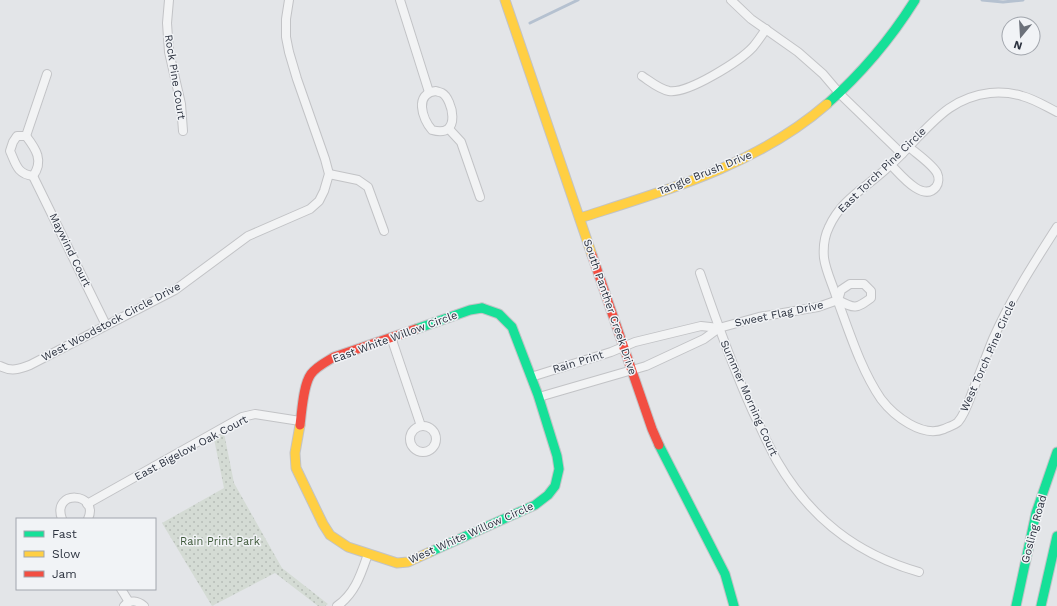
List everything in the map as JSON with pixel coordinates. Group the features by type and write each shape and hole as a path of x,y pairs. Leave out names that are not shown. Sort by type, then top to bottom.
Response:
{"street":[{"name":"Rock Pine Court","path":"169,0 167,23 169,52 181,104 183,131"},
{"path":"289,0 286,25 286,37 289,52 297,79 326,159 329,174 358,180 368,187 384,231"},
{"path":"400,0 429,92"},
{"name":"South Panther Creek Drive","path":"505,0 652,429 725,574 734,606"},
{"path":"731,0 752,19 798,52 823,74 840,94 902,154"},
{"name":"Tangle Brush Drive","path":"580,218 719,170 756,152 793,130 840,94 872,60 903,20 914,0"},
{"path":"642,76 658,88 670,91 682,90 737,61 753,47 766,29"},
{"path":"26,136 47,74"},
{"path":"436,91 443,93 447,98 453,123 449,129 439,132 432,130 428,124 422,108 422,101 425,95 429,92 436,91"},
{"name":"East Torch Pine Circle","path":"957,423 937,431 922,430 894,413 881,399 869,378 852,340 824,260 823,248 829,227 840,207 891,165 943,112 955,103 976,95 998,93 1021,95 1057,112"},
{"path":"449,129 462,142 480,198"},
{"path":"17,136 26,136 35,148 38,160 37,170 33,176 25,175 18,169 10,151 17,136"},
{"path":"891,165 920,191 928,192 935,189 938,181 937,173 909,147"},
{"name":"West Woodstock Circle Drive","path":"3,368 18,370 30,365 175,290 248,236 310,209 320,200 329,174"},
{"name":"Maywind Court","path":"33,176 106,325"},
{"name":"West Torch Pine Circle","path":"957,423 968,403 1000,326 1029,270 1057,227"},
{"name":"Summer Morning Court","path":"700,272 719,328 743,390 777,461 802,498 817,514 854,544 872,555 896,566 918,572"},
{"name":"Sweet Flag Drive","path":"631,369 646,366 704,339 719,328 759,317 818,307 838,300"},
{"name":"East White Willow Circle","path":"313,504 296,468 295,453 306,386 311,374 322,364 334,357 470,310 482,308 495,311 505,317 512,327 539,397"},
{"name":"Sweet Flag Drive","path":"624,347 635,342 702,326 719,328"},
{"path":"391,337 421,426"},
{"name":"Rain Print","path":"531,376 624,347"},
{"name":"Rain Print","path":"539,397 631,369"},
{"name":"West White Willow Circle","path":"313,504 330,535 348,547 397,563 408,562 535,505 553,490 557,480 559,468 539,397"},
{"name":"East Bigelow Oak Court","path":"87,504 242,417 255,414 300,421"},
{"name":"Gosling Road","path":"1016,606 1036,513 1057,452"},
{"path":"62,518 60,510 61,505 68,498 79,497 87,504 90,510 88,518"},
{"path":"1041,606 1057,536"},
{"path":"337,606 342,603 354,590 368,554"},
{"path":"121,590 127,604 133,601 140,602 144,606"}],"green space":[{"name":"Rain Print Park","path":"224,433 234,483 282,568 328,604 325,606 318,606 275,573 212,606 162,523 224,488 214,439"}],"waterway":[{"path":"530,23 578,0"},
{"path":"982,0 1003,2 1023,0"}],"traffic: fast":[{"path":"827,104 864,68 896,29 915,0"},
{"path":"430,552 535,505 548,495 555,486 559,469 557,456 538,395 512,327 499,314 482,308"},
{"path":"416,329 470,310 482,308"},
{"path":"659,445 725,574 734,606"},
{"path":"1016,606 1036,513 1057,452"},
{"path":"1041,606 1057,536"}],"traffic: slow":[{"path":"505,0 592,255"},
{"path":"580,218 678,186 741,159 771,144 800,125 827,104"},
{"path":"300,425 295,453 296,468 323,524 330,535 348,547 397,563 408,562 430,552"}],"traffic: jam":[{"path":"592,255 652,429 659,445"},
{"path":"300,425 303,398 308,379 311,374 322,364 334,357 416,329"}]}
